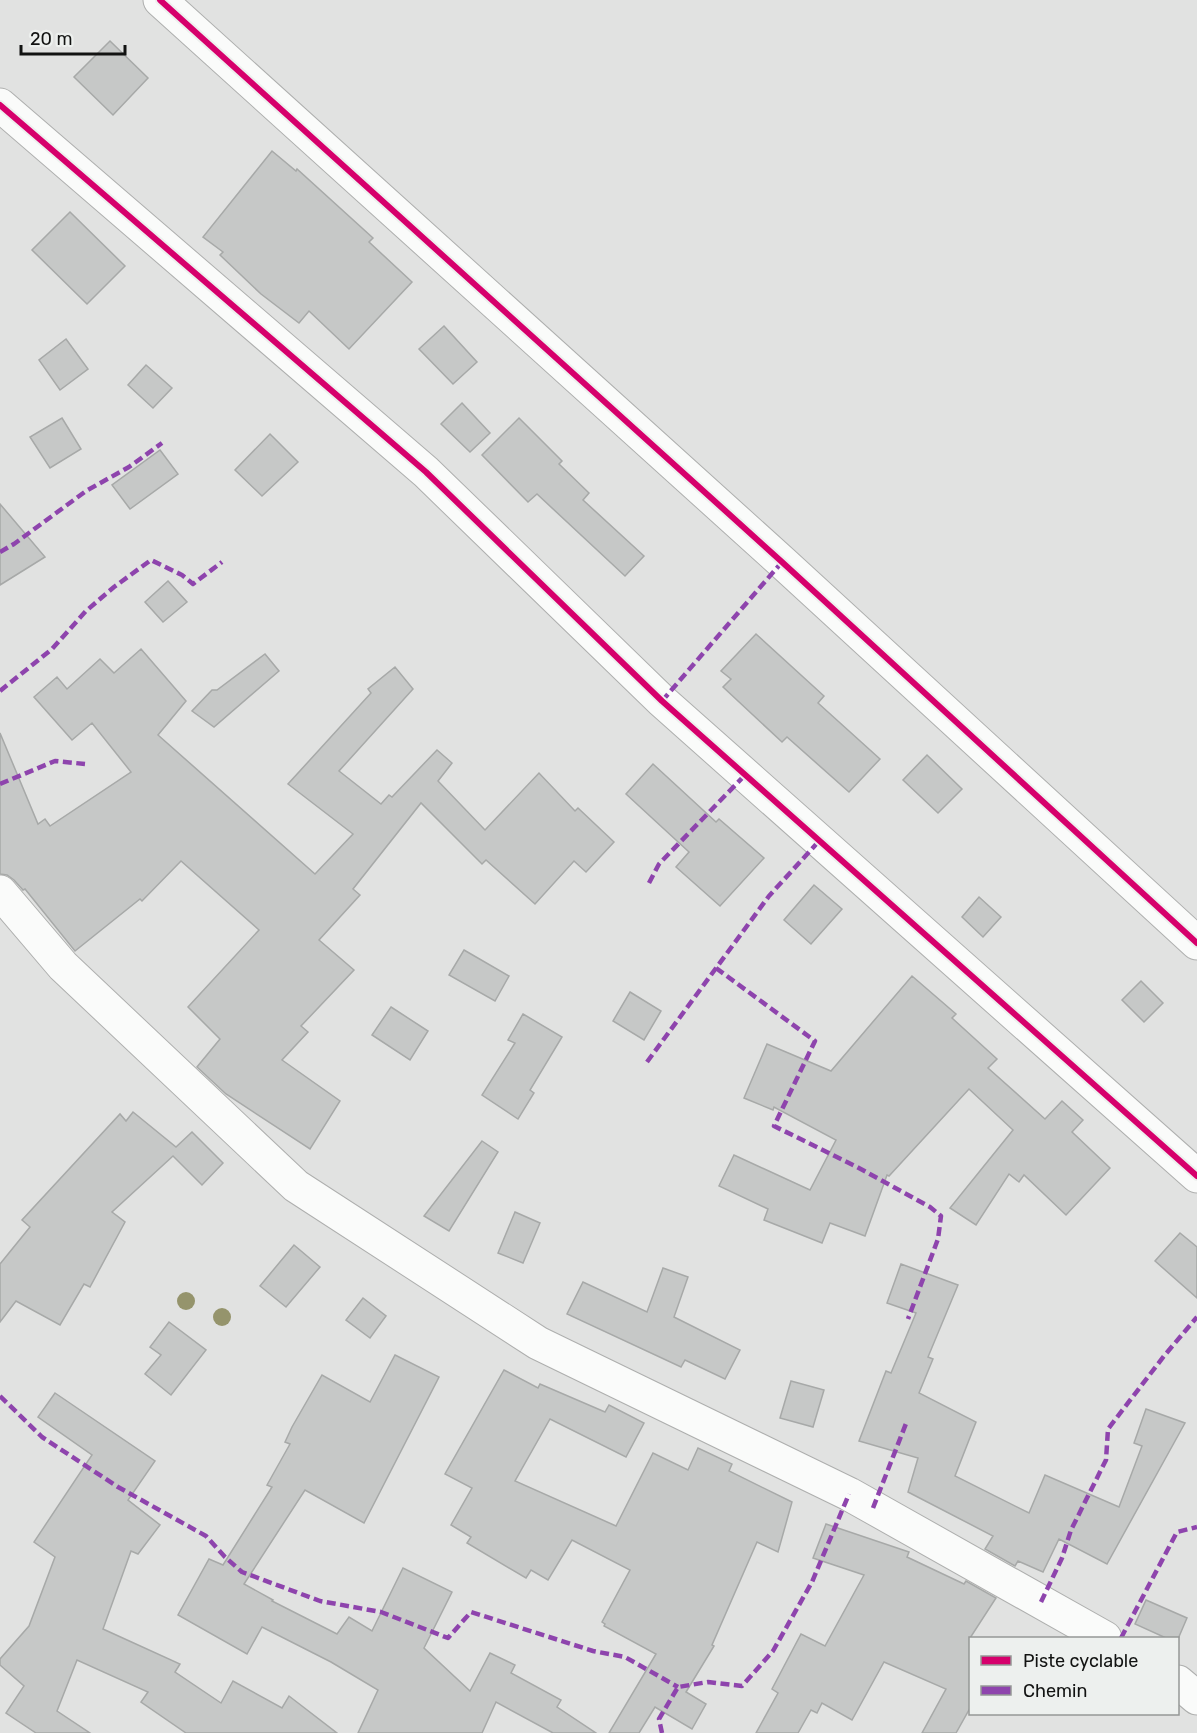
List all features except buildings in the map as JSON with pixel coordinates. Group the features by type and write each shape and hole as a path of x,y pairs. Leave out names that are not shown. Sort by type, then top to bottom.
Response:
{"street":[{"path":"160,0 773,554 1197,943"},
{"path":"0,105 426,472 662,701 1197,1176"},
{"path":"0,892 63,966 296,1186 538,1343 849,1494 1103,1637"},
{"path":"1179,1683 1197,1698"}],"marked path":[{"path":"0,552 86,491 129,467 162,443"},
{"path":"0,691 52,649 86,611 151,560 182,575 193,584 222,562"},
{"path":"662,701 782,562"},
{"path":"0,784 55,761 85,764"},
{"path":"649,883 659,864 745,775"},
{"path":"647,1062 769,896 819,841"},
{"path":"716,968 815,1041 774,1126 857,1167 930,1207 941,1216 938,1239 908,1319"},
{"path":"1041,1602 1062,1558 1071,1530 1106,1460 1108,1429 1197,1317"},
{"path":"0,1396 42,1437 118,1487 206,1536 242,1572 320,1601 381,1612 448,1638 471,1612 593,1651 625,1657 678,1687"},
{"path":"873,1508 907,1421"},
{"path":"662,1733 659,1719 678,1687 708,1682 742,1686 773,1651 812,1582 849,1494"},
{"path":"1122,1637 1177,1532 1197,1527"}],"cycle path":[{"path":"160,0 782,562 1197,943"},
{"path":"0,105 426,472 662,701 1197,1176"}]}
